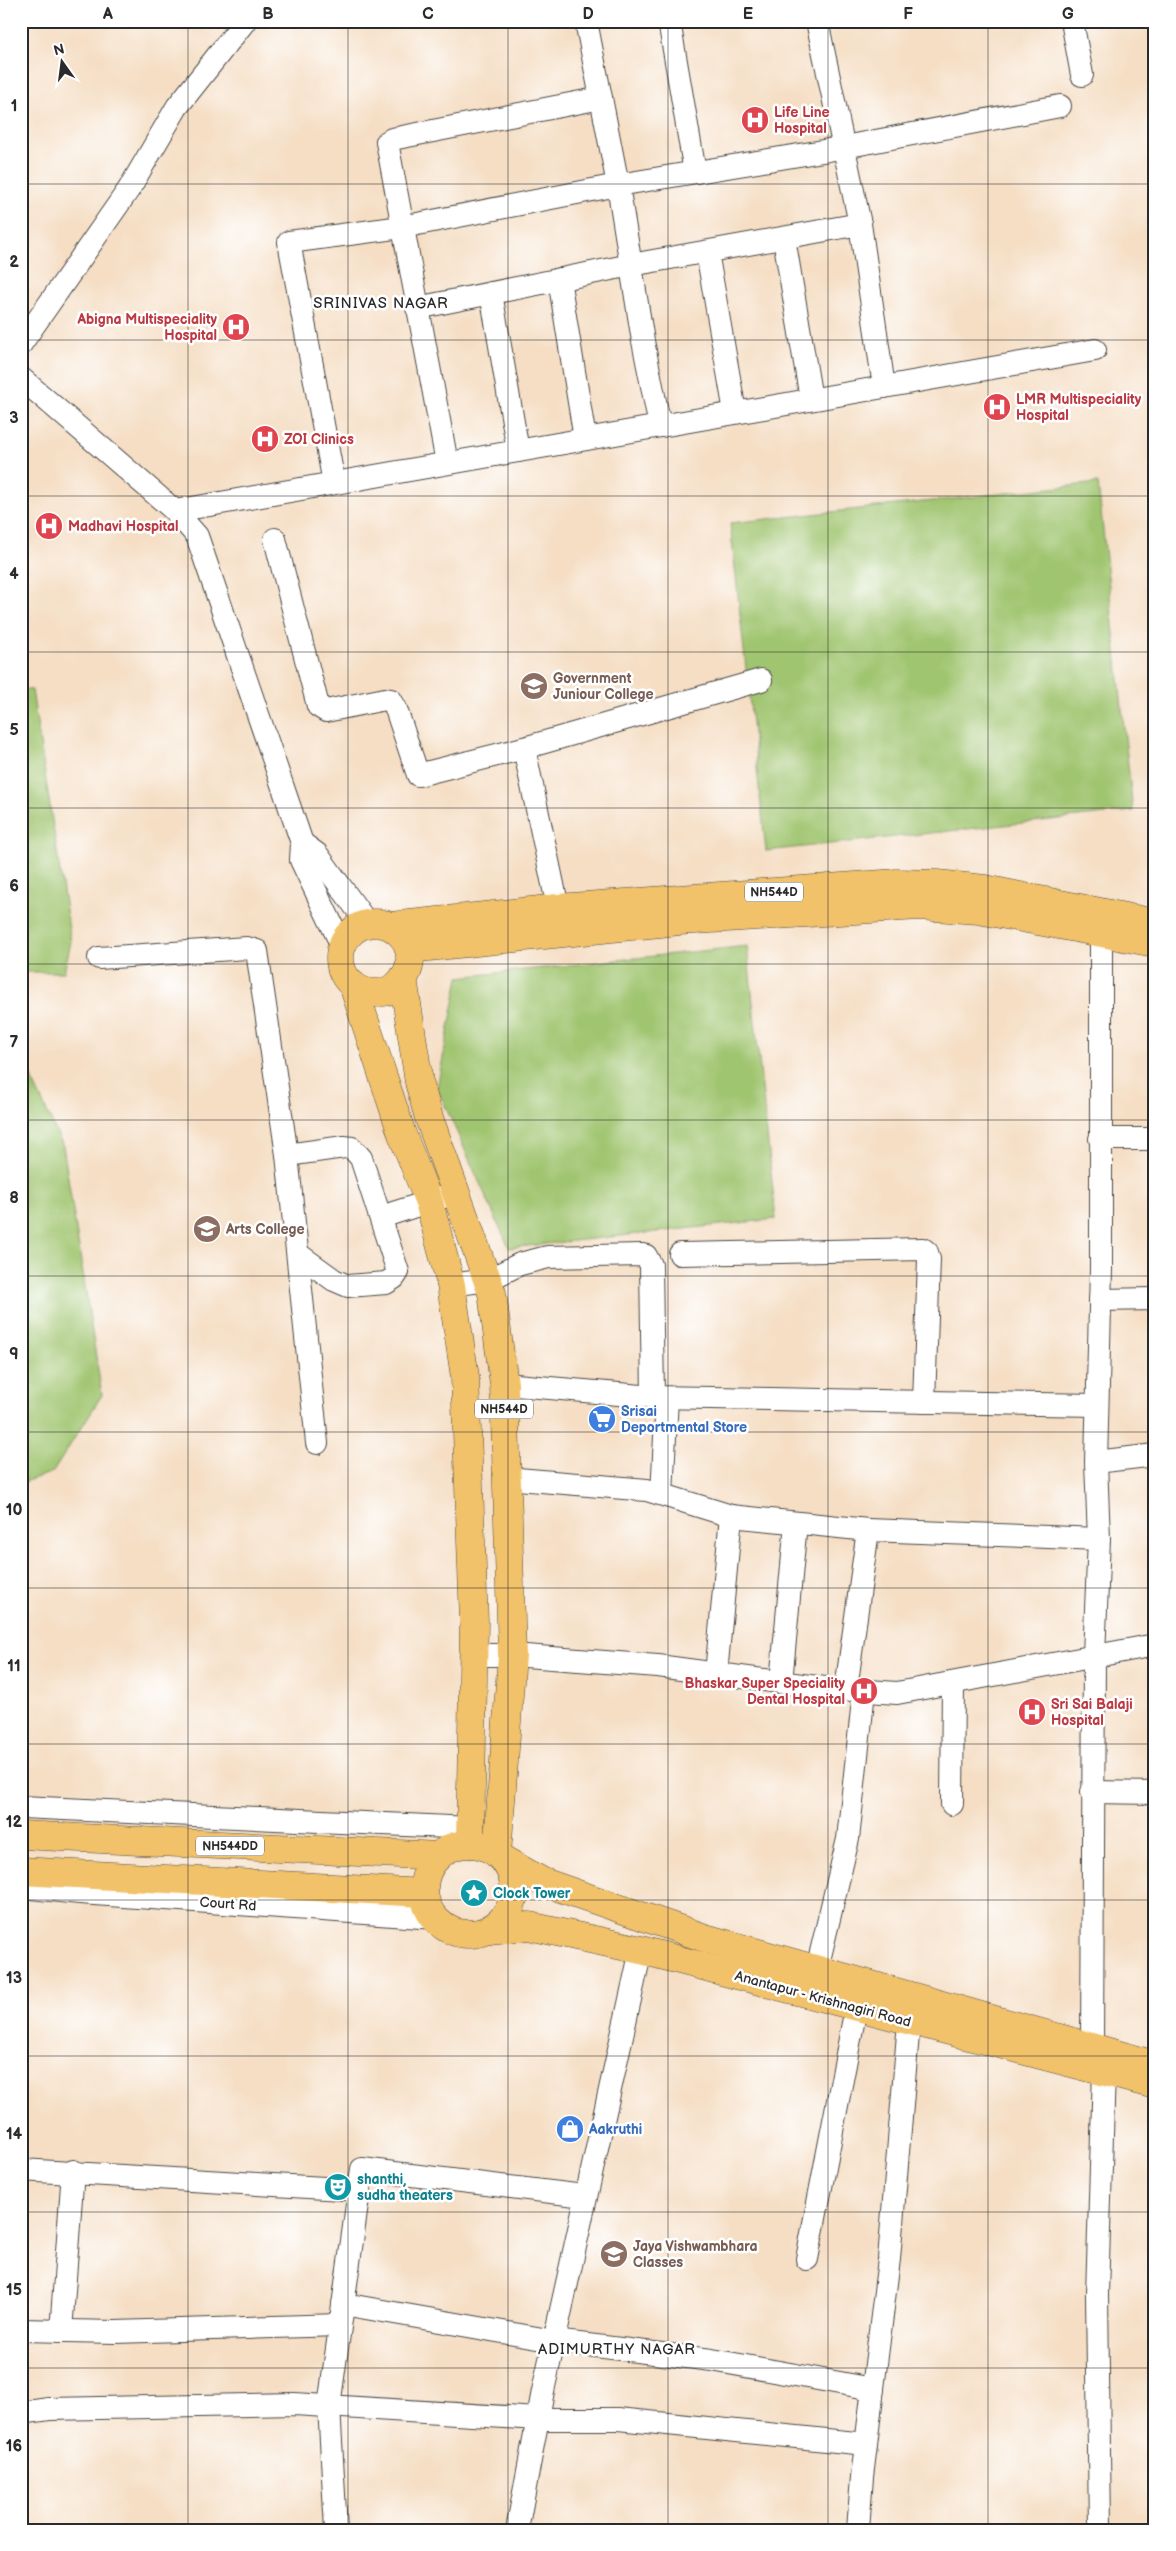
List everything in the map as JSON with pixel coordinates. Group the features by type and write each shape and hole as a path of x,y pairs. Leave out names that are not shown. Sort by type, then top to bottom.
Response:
{"main road":[{"name":"NH544D","path":"470,1836 474,1622 465,1377 451,1285 429,1202 402,1134 353,986 341,968 340,956 347,936 356,928 558,908 913,884 985,889 1101,924 1155,943"},
{"name":"NH544D","path":"500,1857 512,1654 504,1384 492,1293 419,1082 403,978 410,960 409,949 679,921 920,906 979,910 1101,924 1155,923"},
{"path":"379,925 406,940 409,949"},
{"path":"353,986 363,991 385,991 403,978"},
{"name":"NH544DD","path":"21,1835 439,1856"},
{"path":"435,1918 427,1907 424,1894 425,1880 430,1867 439,1856 470,1836"},
{"name":"Anantapur - Krishnagiri Road","path":"470,1836 500,1857 543,1882 705,1938 817,1969 1098,2059 1155,2085"},
{"path":"489,1930 504,1916 513,1898 514,1884 510,1870 500,1857"},
{"path":"21,1871 424,1894"},
{"name":"Anantapur - Krishnagiri Road","path":"435,1918 445,1927 459,1933 474,1934 489,1930 529,1926 641,1950 909,2022 1098,2059 1155,2065"}],"street":[{"path":"21,344 129,189 177,107 245,21"},
{"path":"586,21 618,185 643,341 660,426"},
{"path":"669,21 695,172"},
{"path":"818,21 860,224 884,387"},
{"path":"1072,21 1082,75"},
{"path":"447,463 387,142 392,139 602,98"},
{"path":"334,483 289,242 402,227 618,185 1060,106"},
{"path":"417,308 631,265 860,224"},
{"path":"784,238 811,399"},
{"path":"706,252 735,412"},
{"path":"559,279 585,439"},
{"path":"491,293 518,451"},
{"path":"175,511 1095,350"},
{"path":"21,378 175,511 197,536 302,843 301,860 342,946"},
{"path":"275,540 318,706 321,710 326,711 391,700 396,709 415,773 420,775 524,748 761,680"},
{"path":"524,748 558,908"},
{"path":"302,843 317,854 379,925"},
{"path":"1100,2530 1097,2294 1098,2059 1092,1792 1094,1655 1099,1539 1096,1462 1100,1300 1101,924"},
{"path":"99,958 247,948 257,951 288,1155 316,1443"},
{"path":"1100,1139 1155,1139"},
{"path":"288,1155 344,1147 357,1152 381,1217 398,1272 394,1278 386,1283 348,1286 334,1280 298,1254"},
{"path":"381,1217 456,1193"},
{"path":"680,1254 922,1249 927,1252 929,1258 924,1402"},
{"path":"451,1285 488,1280 520,1264 548,1258 646,1256 651,1265 660,1397 662,1494"},
{"path":"1100,1300 1155,1299"},
{"path":"504,1384 660,1397 1097,1404"},
{"path":"1096,1462 1155,1455"},
{"path":"506,1478 647,1490 731,1516 796,1523 868,1530 1099,1539"},
{"path":"716,1674 731,1516"},
{"path":"781,1682 796,1523"},
{"path":"817,1969 848,1838 855,1690 868,1530"},
{"path":"472,1655 512,1654 658,1666 781,1682 898,1693 1155,1645"},
{"path":"952,1804 953,1682"},
{"path":"1092,1792 1155,1793"},
{"path":"21,1807 470,1836"},
{"name":"Court Rd","path":"21,1887 90,1894 435,1918"},
{"path":"517,2530 584,2196 641,1950"},
{"path":"807,2259 856,2008"},
{"path":"858,2530 866,2444 889,2259 909,2022"},
{"path":"336,2530 329,2406 362,2169 584,2196"},
{"path":"21,2170 73,2171 359,2190"},
{"path":"61,2331 73,2171"},
{"path":"21,2330 114,2332 342,2314 712,2360 873,2390"},
{"path":"21,2413 49,2409 294,2404 538,2419 618,2419 866,2444"}],"green space":[{"path":"1098,483 1133,811 766,851 730,523"},
{"path":"21,689 32,690 71,942 64,972 21,972"},
{"path":"747,946 776,1219 509,1248 437,1088 459,977"},
{"path":"21,1056 63,1146 102,1395 53,1472 21,1483"}],"place":[{"name":"Life Line Hospital","path":"755,120"},
{"name":"Abigna Multispeciality Hospital","path":"236,327"},
{"name":"LMR Multispeciality Hospital","path":"997,407"},
{"name":"ZOI Clinics","path":"265,439"},
{"name":"Madhavi Hospital","path":"49,526"},
{"name":"Government Juniour College","path":"534,686"},
{"name":"Arts College","path":"207,1229"},
{"name":"Srisai Deportmental Store","path":"602,1419"},
{"name":"Bhaskar Super Speciality Dental Hospital","path":"864,1691"},
{"name":"Sri Sai Balaji Hospital","path":"1032,1712"},
{"name":"Clock Tower","path":"474,1893"},
{"name":"Aakruthi","path":"570,2129"},
{"name":"shanthi, sudha theaters","path":"338,2187"},
{"name":"Jaya Vishwambhara Classes","path":"614,2254"}],"district":[{"name":"SRINIVAS NAGAR","path":"381,303"},
{"name":"ADIMURTHY NAGAR","path":"617,2349"}]}
